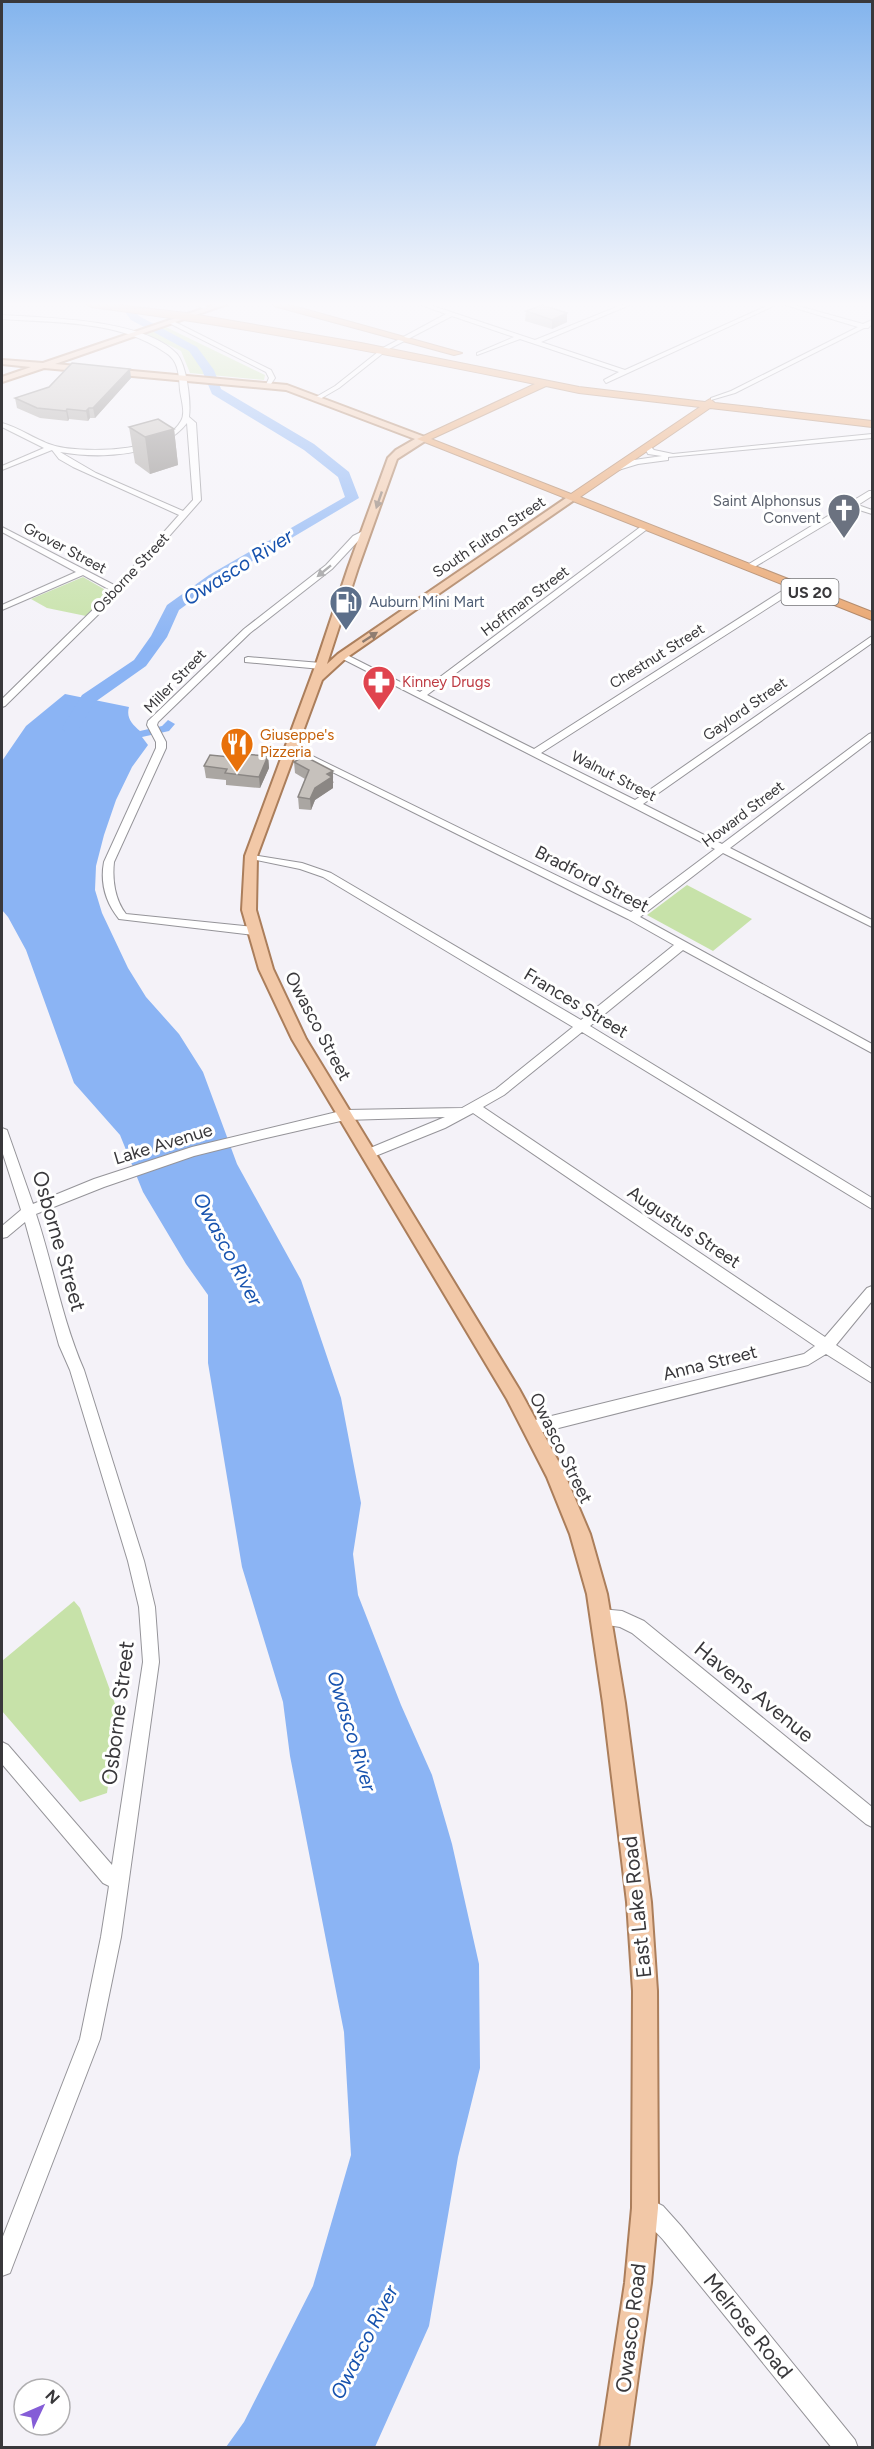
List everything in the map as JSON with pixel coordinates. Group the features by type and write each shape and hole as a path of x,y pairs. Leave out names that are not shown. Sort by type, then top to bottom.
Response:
{"highway":[{"path":"422,439 467,418"},
{"path":"572,498 687,418"},
{"path":"828,418 873,424"},
{"name":"US 20","path":"422,439 873,616"}],"main road":[{"path":"369,418 422,439"},
{"name":"Owasco Street","path":"422,439 399,452 393,459 321,666 251,855 249,910 266,969 286,1012 531,1428 569,1504 590,1565 600,1612"},
{"name":"South Fulton Street","path":"312,690 330,665 342,656 572,498"},
{"path":"325,654 342,656"},
{"name":"East Lake Road","path":"600,1612 640,1913 645,1991 645,2208"},
{"name":"Owasco Road","path":"614,2448 622,2404 645,2208"}],"street":[{"path":"2,425 54,448 103,453 157,442 177,430 186,418"},
{"name":"Osborne Street","path":"2,704 117,590 197,499 192,423 186,418"},
{"path":"615,469 637,462 681,455 873,436"},
{"path":"648,446 651,452 656,454 681,455"},
{"path":"2,468 54,448"},
{"path":"54,448 60,456 184,514"},
{"path":"102,477 98,472 97,462 103,453"},
{"path":"748,567 873,493"},
{"path":"852,505 873,512"},
{"name":"Hoffman Street","path":"420,696 646,527"},
{"name":"Grover Street","path":"2,529 117,590"},
{"name":"Miller Street","path":"254,932 127,918 120,915 109,883 109,862 161,748 152,725 247,631 329,567 356,538 366,533"},
{"path":"2,608 82,572"},
{"name":"Chestnut Street","path":"534,753 796,586"},
{"name":"Gaylord Street","path":"636,804 873,639"},
{"name":"Walnut Street","path":"342,656 873,924"},
{"path":"248,660 321,666"},
{"name":"Howard Street","path":"632,917 873,736"},
{"name":"Bradford Street","path":"291,749 632,917 873,1049"},
{"name":"Frances Street","path":"251,855 302,866 327,875 873,1204"},
{"path":"368,1154 420,1134 471,1110 500,1092 683,944"},
{"name":"Lake Avenue","path":"2,1233 28,1211 99,1183 192,1152 345,1115 471,1110"},
{"name":"Augustus Street","path":"471,1110 873,1377"},
{"name":"Osborne Street","path":"2,1133 28,1211 66,1345 77,1370 136,1561 147,1607 151,1662 111,1937 90,2039 2,2265"},
{"name":"Anna Street","path":"531,1428 808,1359 827,1345 873,1292"},
{"name":"Havens Avenue","path":"600,1612 638,1627 873,1818"},
{"path":"2,1751 110,1876 119,1881"},
{"name":"Melrose Road","path":"645,2208 655,2214 673,2234 847,2448"}],"green space":[{"path":"83,577 109,592 86,616 47,608 31,599"},
{"path":"687,885 752,919 713,951 647,915"},
{"path":"74,1601 80,1608 118,1712 107,1793 80,1802 2,1711 2,1661"}],"water":[{"path":"65,694 129,707 130,720 140,731 162,726 168,720 175,724 169,731 142,737 148,745 132,767 116,800 96,866 95,890 102,913 128,968 146,997 179,1034 203,1072 237,1164 301,1280 341,1398 361,1503 353,1554 358,1595 401,1705 432,1775 452,1844 479,1964 480,2068 458,2157 429,2326 375,2447 226,2447 244,2422 313,2286 351,2155 344,2032 290,1756 283,1702 242,1567 208,1363 208,1295 186,1264 143,1192 120,1135 74,1083 26,950 2,910 2,761 26,726"}],"building":[{"path":"158,419 174,429 145,437 129,427"},
{"path":"242,754 268,756 259,777 225,773 227,769 204,766 210,755 240,758"},
{"path":"304,756 333,771 327,774 332,777 315,788 310,799 298,797 309,770 294,762"}],"waterway":[{"name":"Owasco River","path":"71,728 88,699 140,663 159,637 172,608 214,578 352,498 344,475 309,447 261,418"}],"place":[{"name":"Saint Alphonsus Convent","path":"844,539"},
{"name":"Auburn Mini Mart","path":"346,631"},
{"name":"Kinney Drugs","path":"379,711"},
{"name":"Giuseppe's Pizzeria","path":"237,773"}]}
